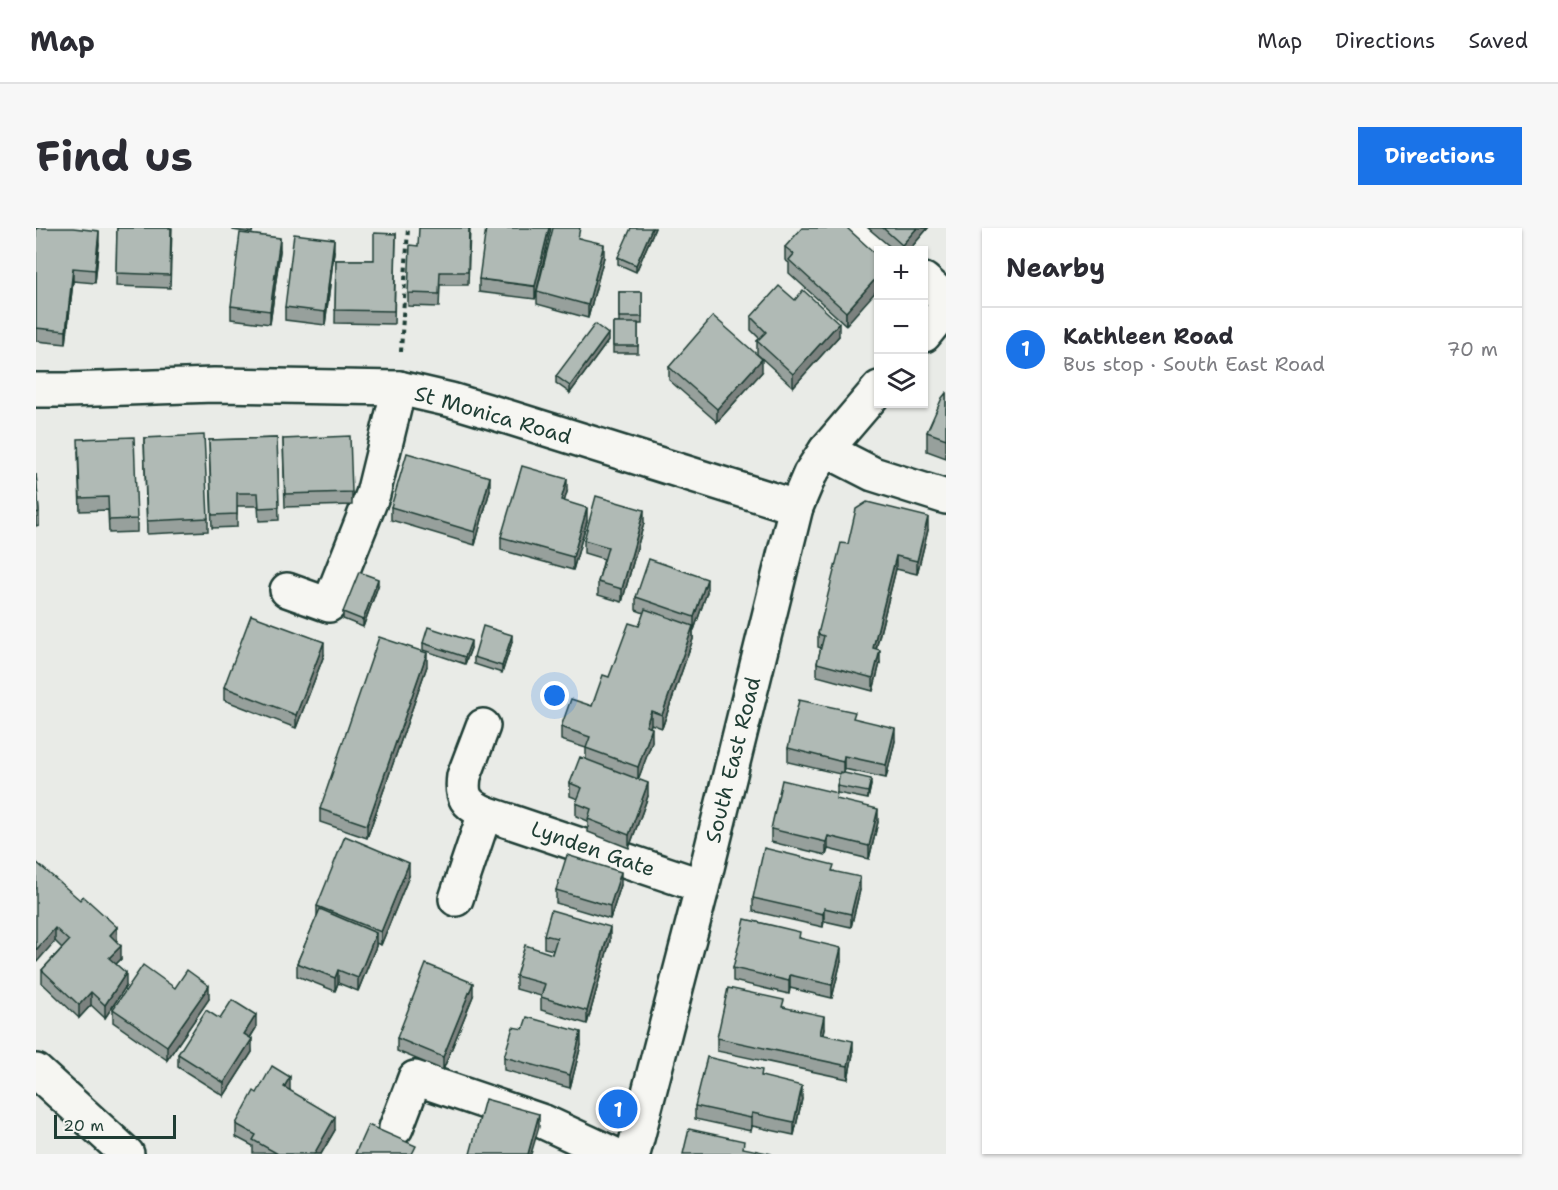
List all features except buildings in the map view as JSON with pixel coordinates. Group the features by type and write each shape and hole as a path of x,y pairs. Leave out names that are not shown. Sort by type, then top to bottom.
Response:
{"street":[{"path":"860,228 882,246"},
{"path":"928,283 946,298"},
{"path":"928,330 946,308"},
{"name":"St Monica Road","path":"36,390 214,385 399,388 451,400 796,507"},
{"path":"287,590 329,605 373,494 399,388"},
{"name":"South East Road","path":"633,1154 796,507 810,474 826,450 874,394"},
{"path":"826,450 873,474 946,496"},
{"name":"Lynden Gate","path":"483,726 464,776 465,799 470,805 485,813 702,886"},
{"path":"456,899 485,813"},
{"path":"36,1071 127,1154"},
{"path":"396,1128 415,1078 544,1122 613,1154"}],"path":[{"path":"399,388 408,228"}],"place":[{"name":"Kathleen Road","path":"618,1109"}]}
